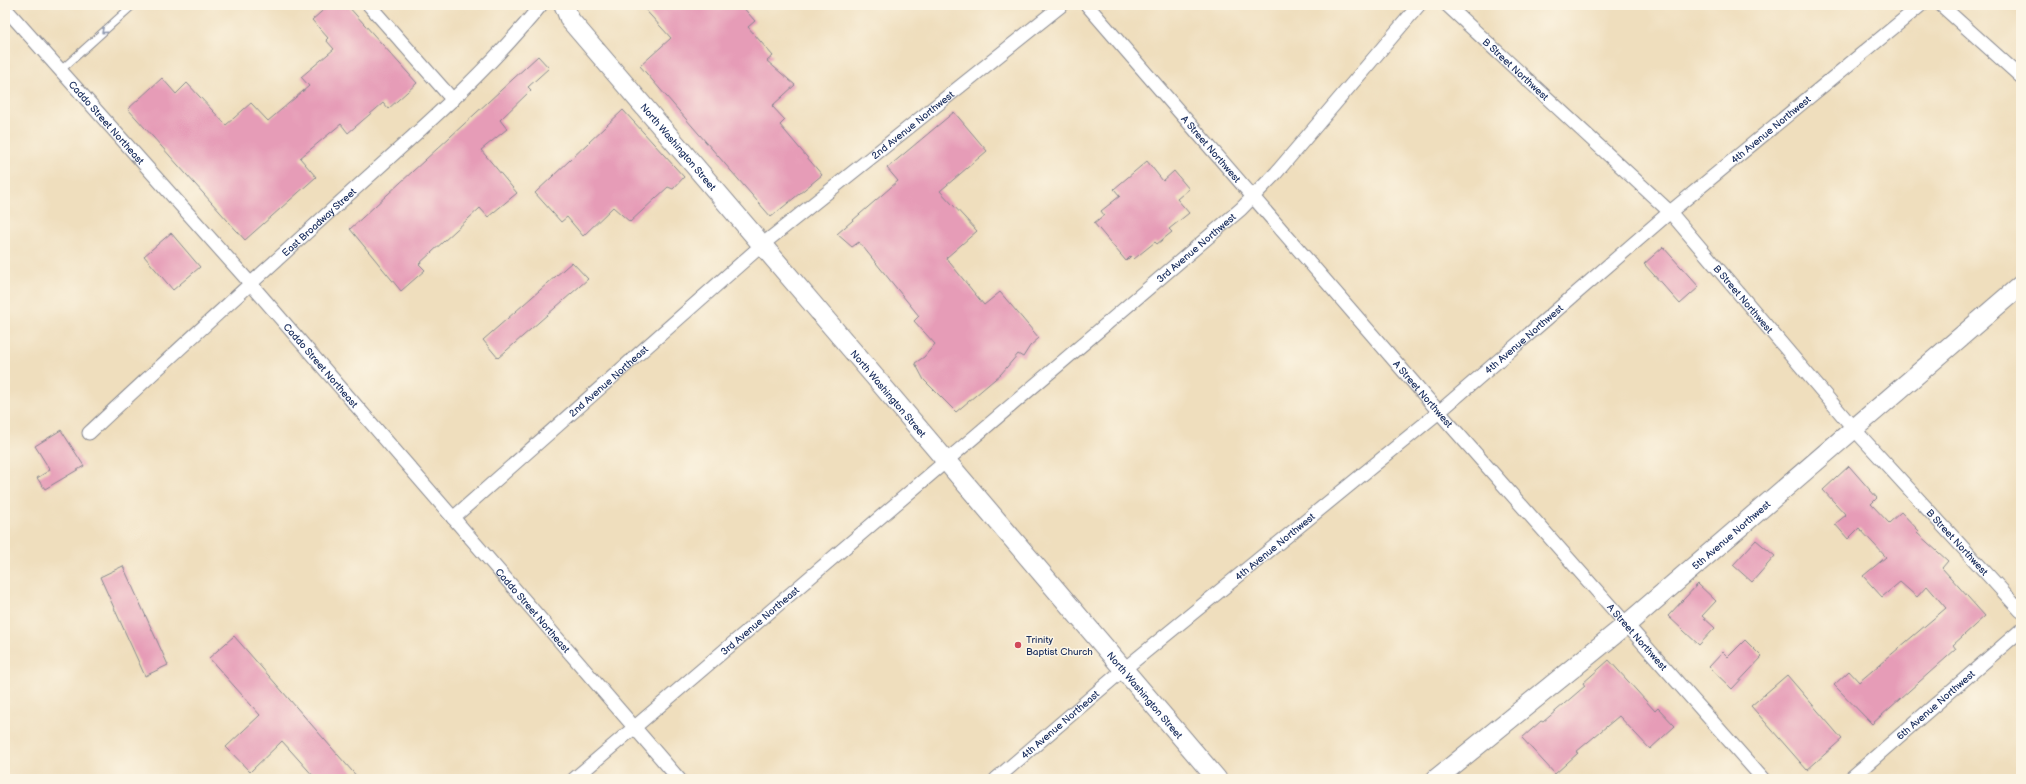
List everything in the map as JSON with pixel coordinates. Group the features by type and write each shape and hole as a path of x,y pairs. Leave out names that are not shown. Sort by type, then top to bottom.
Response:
{"main road":[{"name":"North Washington Street","path":"564,5 570,20 763,244 944,461 1217,779"},
{"name":"5th Avenue Northwest","path":"1436,779 1626,625 2021,285"}],"street":[{"path":"369,5 453,100"},
{"name":"East Broadway Street","path":"89,433 250,283 453,100 516,34 541,5"},
{"name":"2nd Avenue Northwest","path":"763,244 1062,5"},
{"name":"A Street Northwest","path":"1088,5 1439,412 1762,779"},
{"name":"3rd Avenue Northwest","path":"944,461 1241,209 1276,172 1419,5"},
{"name":"B Street Northwest","path":"1447,5 1670,212 1854,429 2021,611"},
{"name":"4th Avenue Northwest","path":"1123,670 1439,412 1670,212 1921,5"},
{"path":"1941,5 2021,77"},
{"name":"Caddo Street Northeast","path":"5,8 250,283 679,779"},
{"name":"2nd Avenue Northeast","path":"453,518 763,244"},
{"name":"3rd Avenue Northeast","path":"574,779 944,461"},
{"name":"6th Avenue Northwest","path":"1850,779 2021,630"},
{"name":"4th Avenue Northeast","path":"996,779 1123,670"}],"lane":[{"path":"61,70 133,5"}],"building":[{"path":"329,5 347,5 417,83 388,109 383,103 348,133 341,124 300,158 316,177 245,240 128,109 162,78 176,94 187,83 226,125 251,103 268,121 309,86 301,77 334,49 326,40 328,38 312,20"},
{"path":"641,5 741,5 755,21 748,27 773,56 767,61 795,85 772,106 785,120 780,125 822,175 771,217 640,66 671,38"},
{"path":"538,56 549,68 528,87 531,90 500,120 507,129 481,150 517,193 488,217 480,208 419,264 425,270 401,291 350,229"},
{"path":"623,110 684,177 673,189 668,187 630,222 613,207 583,236 567,217 561,222 535,193"},
{"path":"954,112 987,151 940,191 977,231 946,258 984,305 1000,292 1039,338 1030,346 1023,357 1018,354 1001,374 956,412 924,380 915,363 924,357 935,344 914,321 919,316 859,242 852,247 837,234 898,181 887,168"},
{"path":"1147,161 1163,181 1174,171 1189,189 1177,199 1189,213 1169,229 1172,232 1157,244 1155,242 1134,259 1131,256 1126,261 1094,223 1104,215 1101,211 1120,196 1114,189"},
{"path":"171,233 200,267 173,290 144,256"},
{"path":"1663,247 1699,287 1680,304 1644,264"},
{"path":"572,262 588,279 498,358 483,340"},
{"path":"61,430 84,466 45,489 37,478 50,470 35,446"},
{"path":"1849,466 1877,498 1871,504 1889,523 1901,512 1919,531 1917,533 1948,561 1942,568 1985,616 1953,645 1956,649 1872,724 1834,685 1849,671 1859,682 1946,608 1927,586 1917,597 1900,582 1882,597 1863,576 1886,557 1859,528 1848,539 1835,524 1846,515 1823,490"},
{"path":"1756,540 1775,556 1752,582 1733,565"},
{"path":"123,566 168,665 145,676 100,577"},
{"path":"1698,584 1716,601 1702,616 1715,628 1699,645 1668,616"},
{"path":"234,636 359,779 316,779 282,741 250,772 226,747 260,715 209,658"},
{"path":"1745,640 1762,657 1732,689 1709,667 1723,652 1728,657"},
{"path":"1609,660 1655,711 1658,708 1675,726 1650,749 1619,716 1576,752 1578,753 1555,774 1522,738 1585,686 1583,683"},
{"path":"1787,675 1842,739 1807,770 1751,706"}],"place":[{"name":"Trinity Baptist Church","path":"1018,645"}]}
